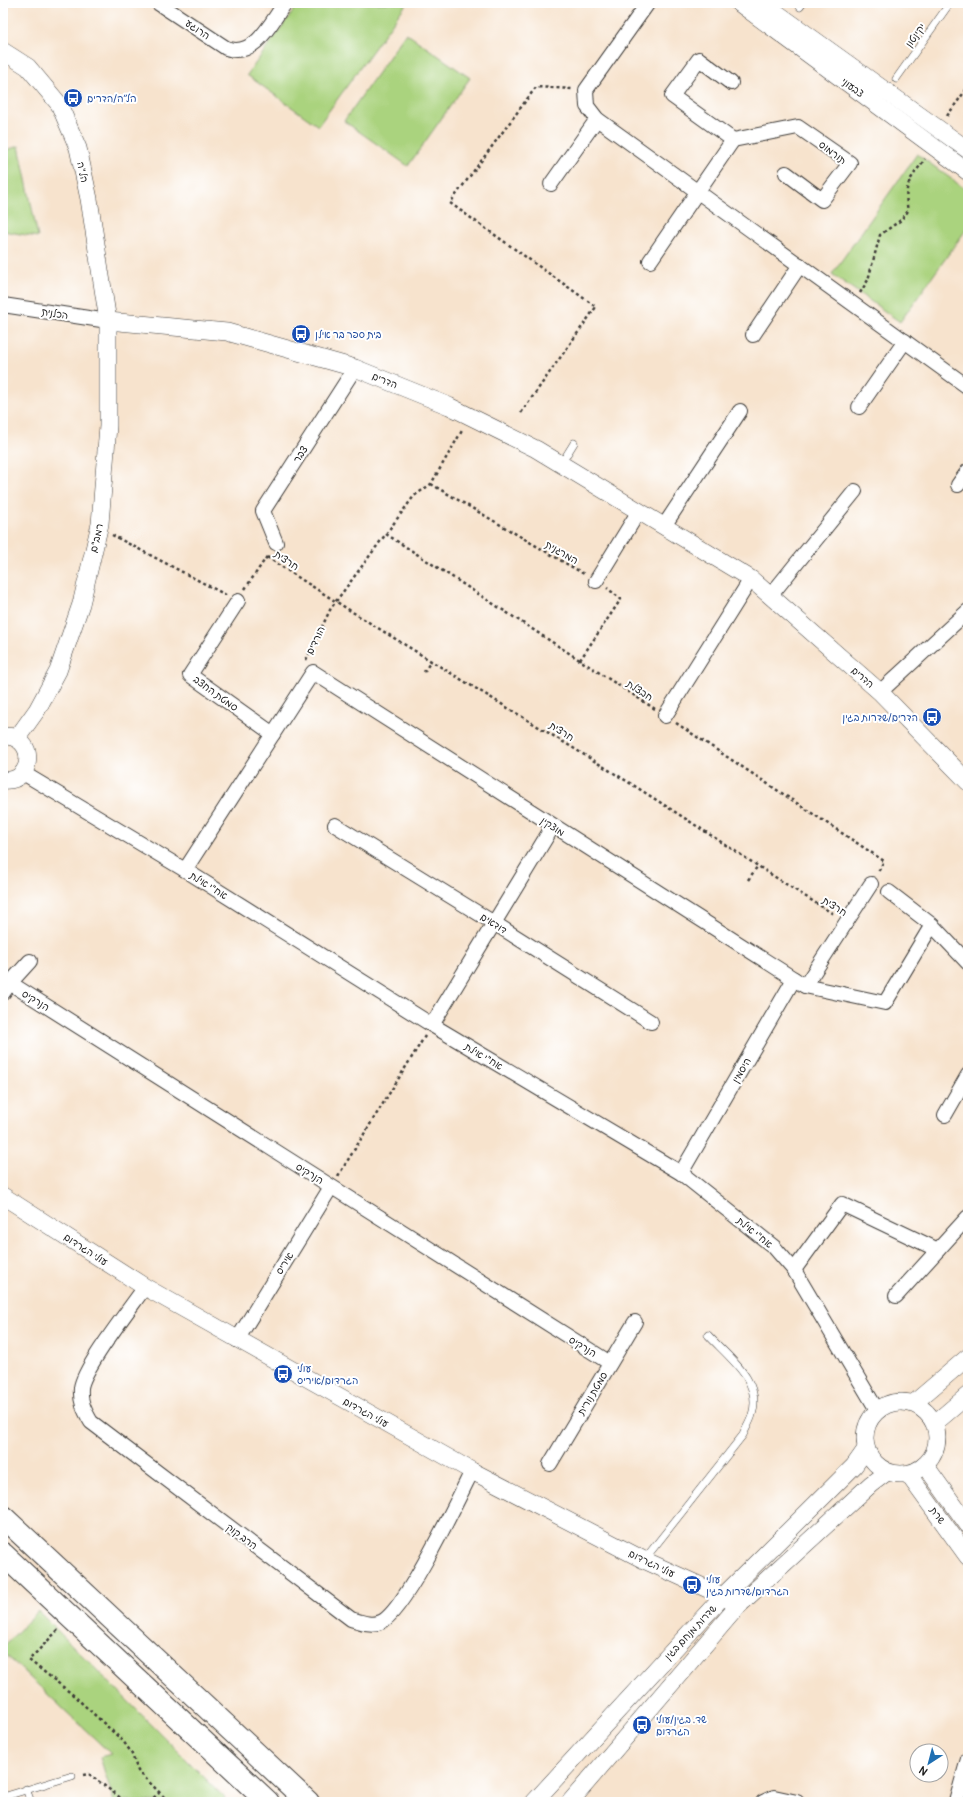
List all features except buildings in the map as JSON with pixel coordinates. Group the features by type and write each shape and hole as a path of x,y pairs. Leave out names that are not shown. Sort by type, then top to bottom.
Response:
{"highway":[{"path":"3,1517 308,1802"},
{"path":"3,1554 268,1802"}],"street":[{"name":"הרוגע","path":"158,3 226,48 239,51 247,49 255,43 285,3"},
{"path":"648,3 586,90 587,106 597,119 968,387"},
{"name":"צבעוני","path":"739,3 968,172"},
{"name":"צבעוני","path":"764,3 968,150"},
{"name":"הל\"ה","path":"3,51 28,67 59,104 78,148 89,199 108,321"},
{"path":"650,261 732,140 672,96 699,59 731,83"},
{"path":"551,184 597,119"},
{"name":"תורמוס","path":"732,140 798,127 850,163 822,200 786,173"},
{"path":"753,334 800,265"},
{"name":"הכלנית","path":"3,305 108,321"},
{"name":"הדרים","path":"108,321 227,332 355,368 470,417 536,449 751,579 880,692 968,782"},
{"name":"רמב\"ם","path":"10,737 37,710 58,671 81,604 99,529 108,426 108,321"},
{"path":"859,407 906,341"},
{"name":"צבר","path":"276,543 263,510 355,368"},
{"path":"664,526 740,411"},
{"path":"958,485 968,471"},
{"path":"771,595 855,491"},
{"path":"596,581 639,511"},
{"path":"665,716 751,579"},
{"name":"סמטת החצב","path":"238,601 190,675 273,734"},
{"path":"880,692 968,611"},
{"path":"185,870 313,672"},
{"name":"מוצקין","path":"313,672 800,983"},
{"path":"3,780 14,779 23,773 28,758 23,744 10,737"},
{"name":"אח\"י אילת","path":"23,773 185,870 432,1025 681,1173 774,1247 794,1270 876,1410"},
{"name":"דודאים","path":"335,826 494,922 651,1022"},
{"path":"432,1025 553,826"},
{"name":"היסמין","path":"681,1173 800,983 846,923 871,884"},
{"path":"889,892 932,925 968,963"},
{"path":"800,983 885,1003 932,925"},
{"name":"הנרקיס","path":"30,961 6,988 331,1186 610,1363"},
{"path":"945,1115 968,1075"},
{"name":"איריס","path":"237,1340 331,1186"},
{"name":"עולי הגרדום","path":"4,1198 145,1287 472,1471 644,1560 723,1596 738,1606"},
{"path":"794,1270 842,1204 938,1250"},
{"path":"896,1296 968,1217"},
{"name":"הרב קוק","path":"145,1287 90,1367 81,1387 82,1407 91,1422 352,1619 369,1624 382,1622 395,1610 406,1594 435,1543 472,1471"},
{"name":"סמטת נורית","path":"550,1464 635,1322"},
{"path":"914,1403 968,1357"},
{"path":"935,1423 968,1395"},
{"path":"901,1401 914,1403 928,1413 935,1423 938,1436 937,1448 932,1460 913,1473 900,1475 888,1472 872,1461 866,1450 865,1433 869,1421 876,1410 888,1403 901,1401"},
{"name":"שדרות מנחם בגין","path":"534,1802 723,1596 854,1466 866,1450"},
{"name":"שרת","path":"925,1464 968,1525"},
{"name":"שדרות מנחם בגין","path":"570,1802 738,1606 871,1484 888,1472"},
{"name":"שרת","path":"908,1474 968,1557"},
{"path":"956,1802 968,1759"},
{"path":"763,1802 774,1797 797,1802"}],"lane":[{"name":"יקינטון","path":"896,79 950,3"},
{"path":"561,464 574,443"},
{"path":"644,1560 743,1435 752,1414 754,1394 746,1375 708,1335"},
{"path":"3,1797 26,1788 72,1776"},
{"path":"26,1788 31,1802"}],"path":[{"path":"521,413 596,307 450,203 536,87 586,90"},
{"path":"938,129 968,87"},
{"path":"852,303 868,280 880,235 901,220 908,211 905,195 906,186 933,146"},
{"name":"הורדים","path":"313,672 304,664 331,608 414,496 431,484 470,417"},
{"name":"המרגנית","path":"431,484 596,581 621,599 580,660"},
{"path":"99,529 238,601 276,543"},
{"name":"חבצלת","path":"386,534 884,861"},
{"name":"חרצית","path":"267,556 336,603 635,786 757,867 846,923"},
{"path":"424,672 431,661"},
{"path":"748,880 757,867"},
{"path":"331,1186 432,1025"},
{"path":"58,1630 29,1660 72,1694 123,1741 131,1752 138,1772 169,1802"},
{"path":"72,1776 89,1774 126,1802"},
{"path":"149,1802 159,1793"}],"green space":[{"path":"299,3 407,3 318,126 247,75"},
{"path":"406,33 470,78 408,166 344,121"},
{"path":"19,146 38,237 3,231 3,151"},
{"path":"917,154 968,191 968,227 900,322 832,274"},
{"path":"38,1611 229,1802 114,1802 100,1757 111,1754 3,1652 3,1647"}],"place":[{"name":"הל״ה/הדרים","path":"73,98"},
{"name":"בית ספר בר אילן","path":"301,334"},
{"name":"הדרים/שדרות בגין","path":"932,717"},
{"name":"עולי הגרדום/איריס","path":"283,1374"},
{"name":"עולי הגרדום/שדרות בגין","path":"692,1585"},
{"name":"שד. בגין/עולי הגרדום","path":"642,1725"}]}
